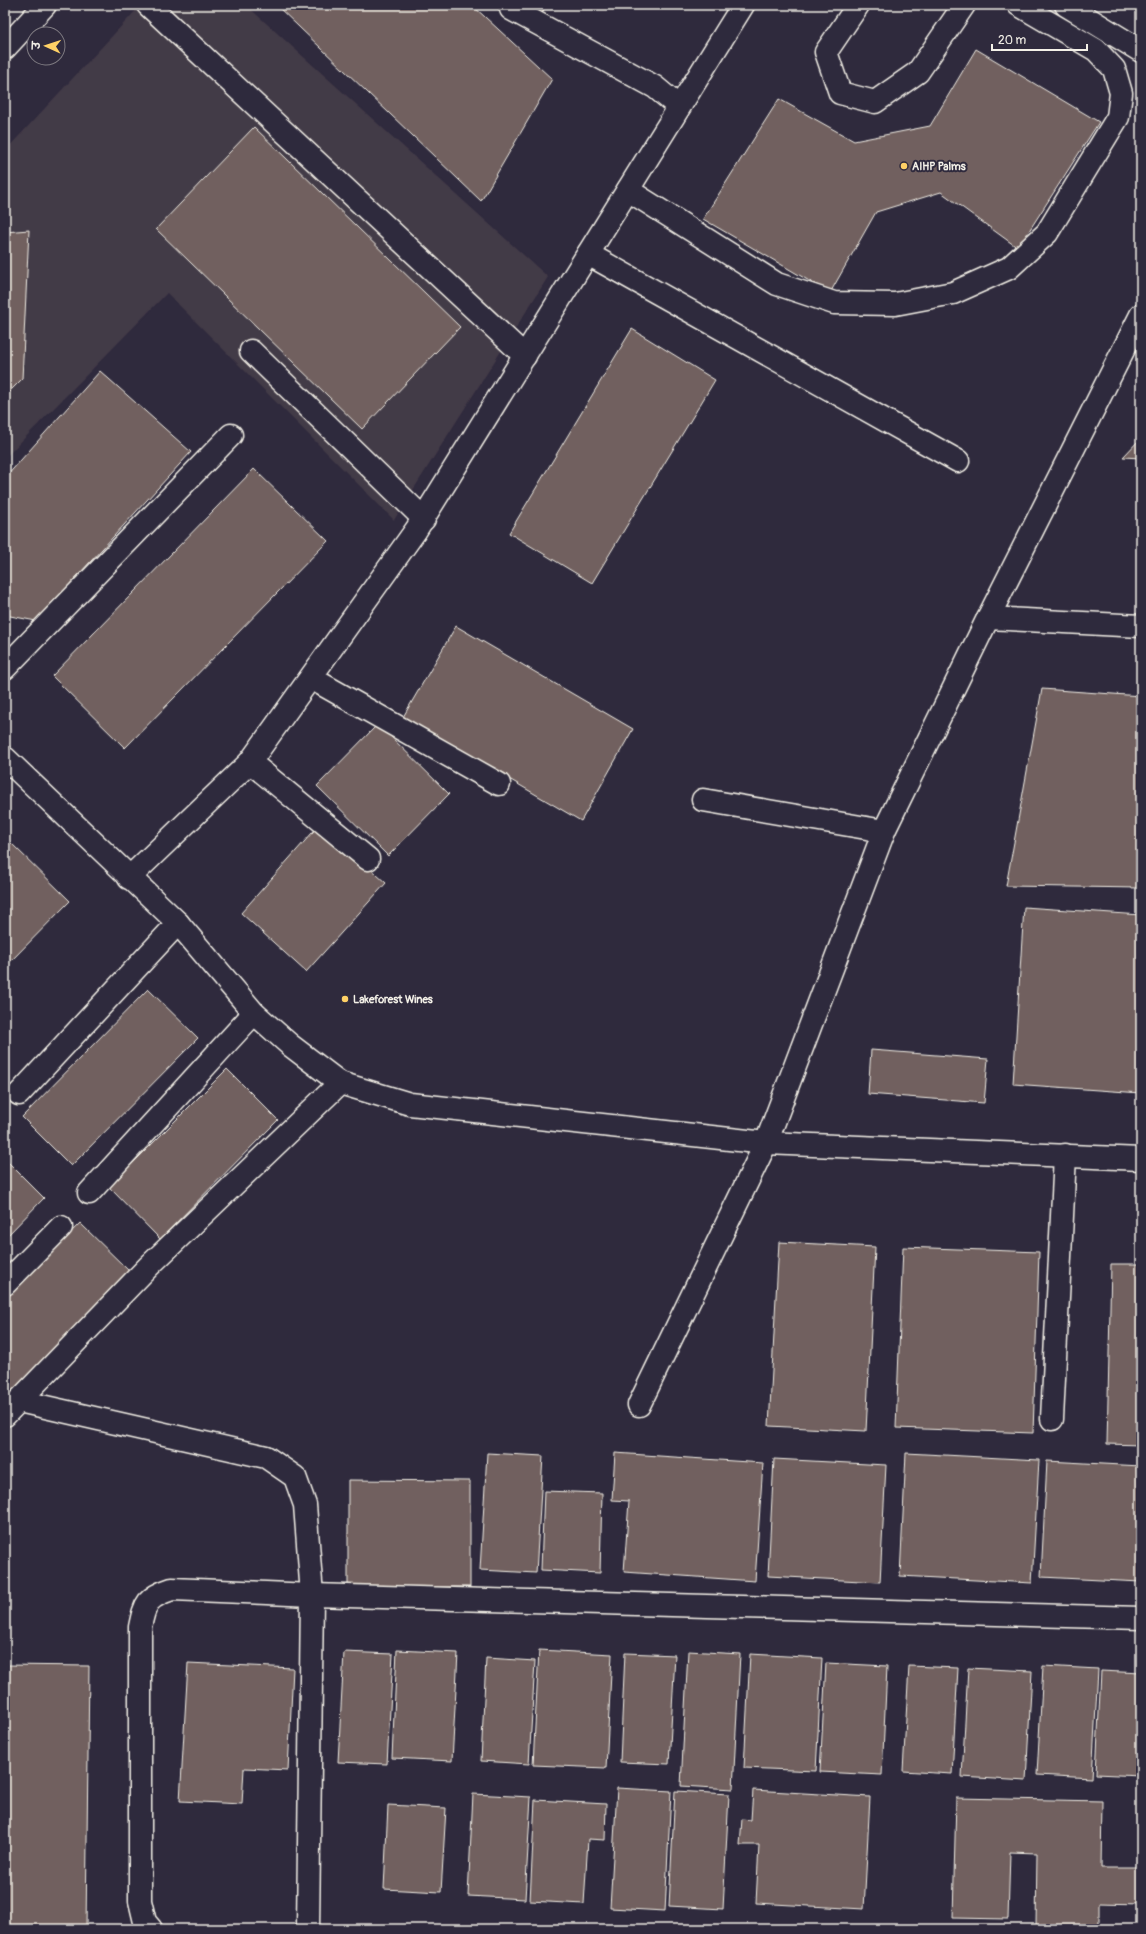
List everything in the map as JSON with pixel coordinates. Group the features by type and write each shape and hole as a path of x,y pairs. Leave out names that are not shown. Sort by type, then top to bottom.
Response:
{"street":[{"path":"5,48 45,5"},
{"path":"148,5 525,356"},
{"path":"129,878 250,762 424,519 743,5"},
{"path":"858,5 826,52 840,94 875,102 918,72 964,5"},
{"path":"628,190 778,284 834,303 895,304 953,293 1008,268 1047,233 1118,117 1121,93 1114,69 1096,50 1019,5"},
{"path":"1066,5 1141,50"},
{"path":"511,9 655,87 679,107"},
{"path":"588,254 958,461"},
{"path":"639,1405 766,1142 884,831 988,618 1141,315"},
{"path":"251,351 424,519"},
{"path":"5,668 231,435"},
{"path":"988,618 1141,626"},
{"path":"311,678 499,784"},
{"path":"5,758 129,878 178,923 254,1013 290,1045 340,1083 410,1104 766,1142 1141,1159"},
{"path":"250,762 368,859"},
{"path":"703,800 884,831"},
{"path":"19,1094 178,923"},
{"path":"89,1193 254,1013"},
{"path":"12,1408 149,1266 340,1083"},
{"path":"1052,1419 1065,1155"},
{"path":"5,1284 61,1227"},
{"path":"12,1408 266,1457 295,1477 305,1505 312,1595 308,1929"},
{"path":"151,1929 145,1922 140,1901 140,1627 144,1608 155,1594 172,1589 312,1595 1141,1618"}],"shaded area":[{"path":"141,5 246,5 548,277 394,520 167,293 5,458 5,151"}],"building":[{"path":"276,5 472,5 552,79 481,201"},
{"path":"522,5 549,5 536,18"},
{"name":"AIHP Palms","path":"976,49 1099,122 1018,248 941,192 876,212 830,293 703,219 779,99 854,141 930,126"},
{"path":"254,127 460,327 362,429 156,229"},
{"path":"29,230 22,379 5,396 5,232"},
{"path":"632,329 715,380 592,583 509,533"},
{"path":"100,371 191,452 36,621 5,615 5,478"},
{"path":"1141,438 1141,458 1123,457"},
{"path":"254,469 328,541 125,748 52,676"},
{"path":"456,626 633,729 581,821 403,717"},
{"path":"1042,689 1141,696 1141,888 1006,886"},
{"path":"378,724 449,794 388,856 317,786"},
{"path":"320,824 386,883 306,972 241,913"},
{"path":"9,841 70,901 5,967 5,845"},
{"path":"1024,907 1141,915 1141,1093 1013,1084"},
{"path":"148,989 198,1038 71,1166 22,1117"},
{"path":"871,1050 988,1059 984,1103 868,1094"},
{"path":"227,1069 278,1120 160,1239 109,1187"},
{"path":"5,1159 44,1198 5,1238"},
{"path":"80,1223 131,1273 5,1401 5,1300"},
{"path":"779,1242 875,1247 866,1431 769,1426"},
{"path":"903,1247 1039,1252 1033,1433 896,1428"},
{"path":"1111,1264 1141,1264 1141,1445 1107,1444"},
{"path":"487,1453 543,1456 536,1573 480,1570"},
{"path":"615,1453 763,1463 755,1581 624,1572 629,1501 612,1500"},
{"path":"906,1453 1039,1460 1032,1583 900,1576"},
{"path":"774,1459 886,1465 880,1582 768,1576"},
{"path":"1047,1461 1141,1466 1141,1582 1041,1577"},
{"path":"348,1480 470,1481 470,1587 348,1587"},
{"path":"544,1491 602,1493 600,1573 541,1570"},
{"path":"397,1650 458,1653 452,1761 392,1758"},
{"path":"539,1650 612,1654 606,1768 533,1765"},
{"path":"688,1651 740,1654 733,1789 681,1786"},
{"path":"344,1652 393,1654 387,1764 338,1762"},
{"path":"625,1653 675,1655 669,1764 620,1762"},
{"path":"750,1654 822,1658 816,1771 744,1768"},
{"path":"486,1658 535,1661 529,1764 481,1761"},
{"path":"188,1663 293,1668 288,1770 244,1768 242,1804 180,1801"},
{"path":"826,1663 887,1666 882,1775 820,1772"},
{"path":"5,1665 89,1666 86,1929 5,1929"},
{"path":"909,1666 958,1668 952,1774 903,1771"},
{"path":"1043,1666 1098,1669 1092,1778 1037,1775"},
{"path":"968,1668 1032,1671 1026,1781 962,1777"},
{"path":"1101,1671 1141,1673 1141,1776 1096,1774"},
{"path":"617,1788 671,1791 665,1911 610,1908"},
{"path":"753,1790 870,1797 864,1909 756,1903 759,1845 740,1845 742,1819 751,1820"},
{"path":"675,1791 729,1794 723,1909 669,1906"},
{"path":"473,1794 531,1797 525,1899 468,1896"},
{"path":"956,1798 1102,1801 1101,1868 1141,1868 1141,1904 1099,1903 1099,1928 1036,1927 1037,1853 1010,1852 1008,1919 953,1918"},
{"path":"535,1800 606,1804 605,1840 588,1839 584,1904 530,1901"},
{"path":"388,1805 446,1808 441,1892 384,1889"}],"place":[{"name":"AIHP Palms","path":"904,166"},
{"name":"Lakeforest Wines","path":"345,999"}]}
